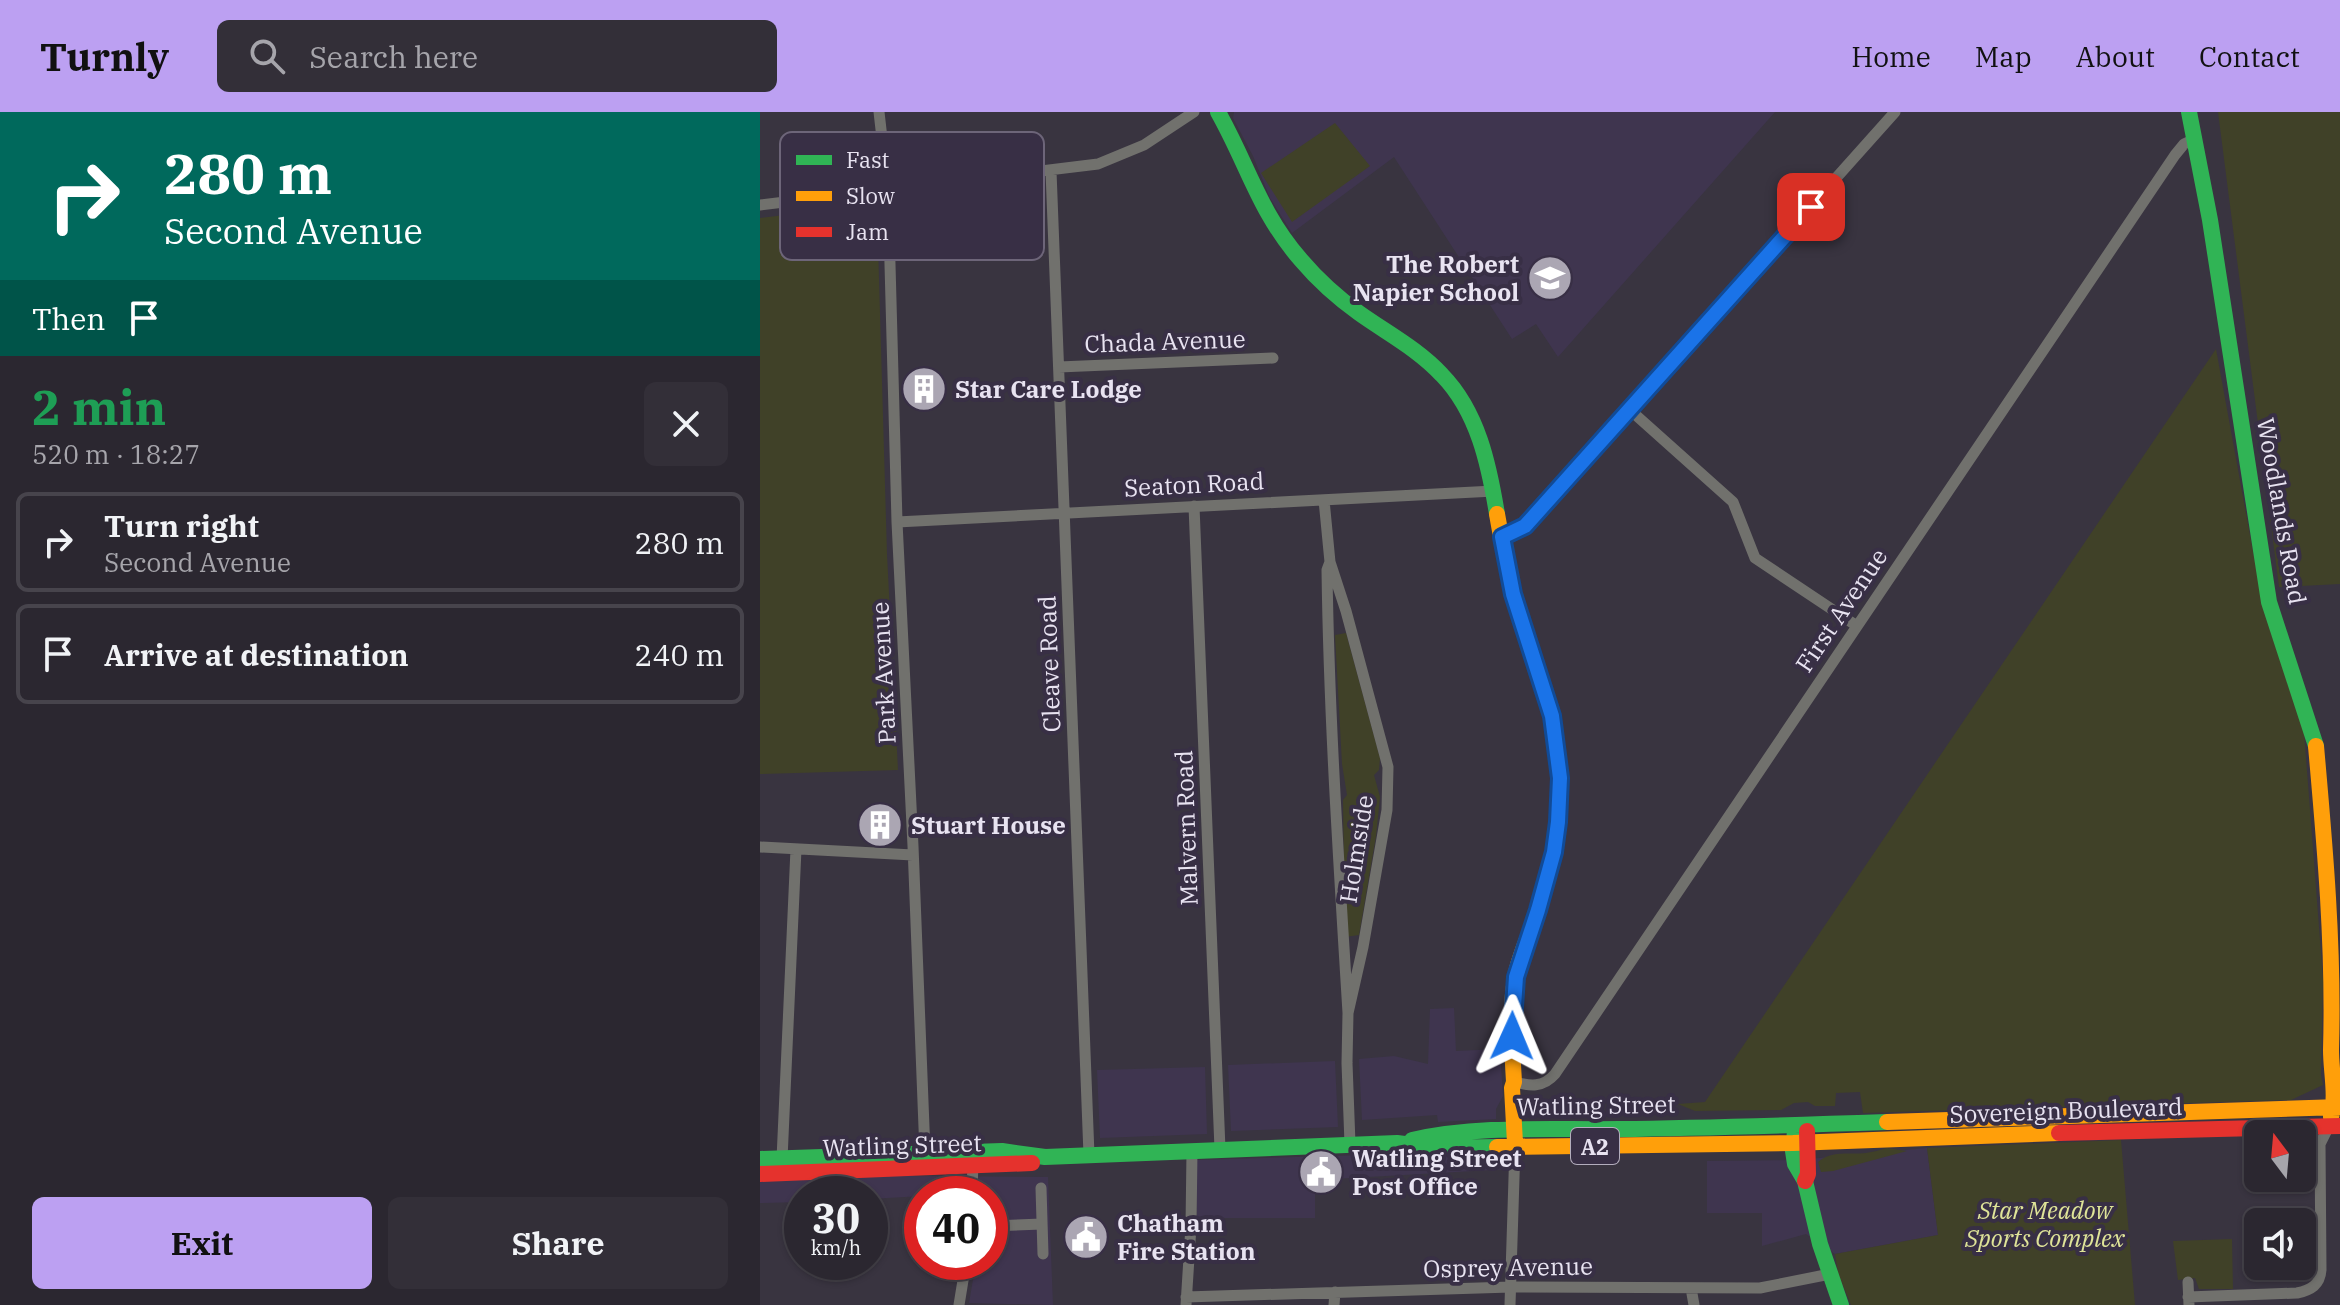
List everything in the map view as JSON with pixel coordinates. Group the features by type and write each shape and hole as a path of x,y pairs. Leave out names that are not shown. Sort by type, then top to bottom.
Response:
{"main road":[{"path":"1218,112 1233,138 1264,210 1294,253 1332,292 1440,370 1471,415 1486,451 1513,594 1552,716 1560,778 1554,852 1516,977 1512,1012 1515,1138"},
{"name":"Woodlands Road","path":"2189,112 2210,220 2269,602 2316,745 2329,895 2333,1019 2331,1053 2337,1107 2334,1126"},
{"path":"1514,1082 1519,1086 1528,1117 1538,1130"},
{"name":"Sovereign Boulevard","path":"1801,1124 2337,1107"},
{"path":"1801,1124 1800,1143 1808,1174 1805,1181 1841,1305"},
{"name":"Watling Street","path":"1515,1138 1538,1130 1801,1124"},
{"name":"Sovereign Boulevard","path":"1800,1143 2334,1126"},
{"name":"Watling Street","path":"760,1159 925,1153 1029,1164 1045,1157 1397,1143 1435,1135 1800,1143"},
{"name":"Watling Street","path":"760,1174 973,1159"}],"street":[{"name":"Park Avenue","path":"879,112 881,132"},
{"path":"1044,172 1098,164 1116,158 1144,145 1194,112"},
{"path":"1502,537 1525,526 1895,112"},
{"name":"First Avenue","path":"1514,1082 1532,1086 1545,1083 1555,1074 2175,155 2184,144 2195,139"},
{"name":"Cleave Road","path":"1051,171 1089,1155"},
{"path":"760,205 780,203"},
{"name":"Park Avenue","path":"890,260 897,522 925,1153"},
{"name":"Chada Avenue","path":"1059,367 1273,358"},
{"path":"1629,409 1733,502 1755,558 1857,626"},
{"name":"Seaton Road","path":"897,522 1494,491"},
{"name":"Holmside","path":"1324,500 1330,562 1388,767 1387,810 1348,1013"},
{"name":"Malvern Road","path":"1194,506 1220,1149"},
{"name":"Holmside","path":"1330,562 1327,570 1333,768 1348,1013 1350,1144"},
{"path":"1328,621 1348,619"},
{"path":"760,847 913,855"},
{"path":"782,1159 796,849"},
{"path":"1344,946 1363,947"},
{"path":"2188,1282 2189,1301 2297,1293 2317,1284 2321,1265 2320,1144 2334,1126"},
{"path":"1510,1305 1515,1138"},
{"path":"1186,1301 1192,1151"},
{"path":"973,1159 973,1176"},
{"path":"1041,1188 1043,1254"},
{"path":"1008,1225 1042,1224"},
{"name":"Osprey Avenue","path":"1186,1301 1335,1292 1511,1287 1760,1288 1830,1274"},
{"path":"959,1305 963,1280"},
{"path":"1691,1288 1694,1305"},
{"path":"1334,1305 1335,1292"}],"shaded area":[{"name":"The Robert Napier School","path":"1234,112 1775,112 1558,357 1536,324 1512,339 1394,157 1292,233 1270,198 1233,118"},
{"path":"1454,1008 1456,1051 1500,1049 1503,1096 1496,1109 1496,1119 1438,1122 1437,1115 1362,1120 1359,1059 1394,1056 1428,1064 1430,1009"},
{"path":"1335,1061 1338,1127 1231,1131 1228,1065"},
{"path":"1205,1067 1207,1134 1100,1138 1097,1070"},
{"path":"1927,1148 1938,1235 1835,1254 1806,1234 1762,1246 1762,1213 1707,1213 1707,1161 1798,1160"},
{"path":"1507,1151 1509,1169 1315,1180 1315,1218 1197,1218 1195,1160"},
{"path":"760,1175 904,1176 904,1197 888,1198 888,1176 784,1176 784,1202 760,1203"},
{"path":"1008,1177 1048,1177 1053,1305 969,1303 973,1280 1008,1280"}],"green space":[{"path":"2218,112 2340,112 2340,584 2279,587"},
{"path":"1335,123 1370,166 1292,222 1261,173"},
{"path":"780,216 780,260 878,260 887,554 898,770 760,774 760,218"},
{"path":"2216,349 2264,612 2304,732 2323,979 2323,1085 2291,1100 1863,1113 1860,1092 1836,1093 1835,1106 1794,1103 1781,1110 1695,1111 1678,1104 1705,1102"},
{"path":"1346,633 1380,758 1379,770 1374,775 1380,797 1359,935 1345,937 1343,800 1347,795 1342,764 1335,635"},
{"name":"Star Meadow Sports Complex","path":"2121,1140 2135,1305 1851,1305 1838,1273 1835,1254 1938,1235 1927,1148"},
{"path":"1887,1148 1907,1151 1833,1171 1821,1172 1818,1162 1835,1154 1866,1153"},
{"path":"2232,1239 2233,1289 2199,1289 2195,1278 2178,1280 2173,1241"}],"traffic: fast":[{"path":"1218,112 1264,206 1301,260 1343,301 1423,357 1442,375 1465,405 1480,440 1497,514"},
{"path":"2189,112 2210,220 2269,602 2316,746"},
{"path":"1412,1140 1463,1132 1515,1129 1887,1122"},
{"path":"1795,1131 1795,1164 1805,1181 1820,1244 1841,1305"},
{"path":"760,1159 1002,1151 1045,1157 1397,1143 1435,1148 1497,1147"}],"traffic: slow":[{"path":"1497,514 1515,603 1553,727 1560,773 1553,855 1518,965 1512,1000 1515,1143"},
{"path":"2316,746 2330,936 2334,1092 2331,1117"},
{"path":"1887,1122 2340,1107"},
{"path":"1497,1147 1793,1143 2059,1133"}],"traffic: jam":[{"path":"2059,1133 2340,1126"},
{"path":"1805,1181 1808,1174 1807,1131"},
{"path":"760,1174 1032,1163"}],"place":[{"name":"The Robert Napier School","path":"1550,278"},
{"name":"Star Care Lodge","path":"924,389"},
{"name":"Stuart House","path":"880,825"},
{"name":"Watling Street Post Office","path":"1321,1172"},
{"name":"Chatham Fire Station","path":"1086,1237"}],"route":[{"path":"1512,1036 1516,977 1554,852 1560,778 1552,716 1513,594 1502,537 1525,526 1811,207"}]}
